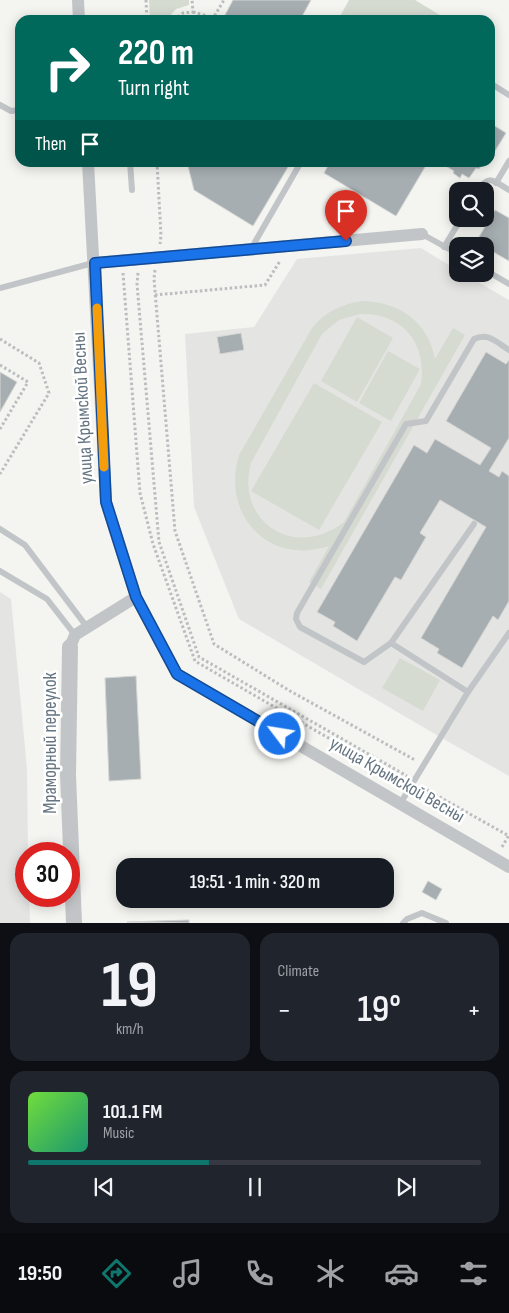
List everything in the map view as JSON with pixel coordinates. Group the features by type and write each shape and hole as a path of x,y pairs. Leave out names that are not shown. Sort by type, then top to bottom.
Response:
{"street":[{"path":"78,0 79,15"},
{"name":"улица Крымской Весны","path":"88,167 95,263 106,502 136,597 177,674 509,867"},
{"path":"95,263 156,265 250,250 422,234"},
{"path":"73,641 87,627 136,597"},
{"name":"Мраморный переулок","path":"73,641 68,775 74,923"}],"lane":[{"path":"495,86 509,95"},
{"path":"0,105 10,111 15,110"},
{"path":"496,183 509,161"},
{"path":"130,167 132,190"},
{"path":"250,250 298,167"},
{"path":"484,182 491,180 509,190"},
{"path":"444,247 456,227"},
{"path":"422,234 449,250"},
{"path":"0,288 95,263"},
{"path":"494,275 509,284"},
{"path":"474,524 391,644 364,662 300,626 296,619 297,613 406,424 426,421 474,339 486,336 509,350"},
{"path":"0,529 25,545 87,627"},
{"path":"0,570 47,599 73,641"},
{"path":"400,804 468,692 509,633"},
{"path":"391,644 468,692"},
{"path":"403,923 422,913 446,923"}],"path":[{"path":"146,0 147,15"},
{"path":"192,0 193,12"},
{"path":"215,15 224,0"},
{"path":"180,15 193,12 204,15"},
{"path":"156,265 138,272 123,273 140,493 153,544 195,661 405,782 416,760 290,691 214,644 175,531 154,279 161,236 157,167"},
{"path":"155,295 265,285 281,260 272,260"},
{"path":"156,265 164,270"},
{"path":"138,272 137,284 159,542 200,657 408,776"},
{"path":"0,339 39,363 48,393 0,474"},
{"path":"0,365 28,382 0,430"},
{"path":"413,782 509,836"}],"shaded area":[{"path":"149,0 189,0 189,5 176,9 171,15 150,15"},
{"path":"349,0 415,0 440,15 341,15"},
{"path":"421,248 449,265 449,282 478,282 509,300 509,776 239,619 194,507 185,334 254,327 297,259"},
{"path":"355,302 376,302 388,305 410,316 426,334 435,359 453,328 465,335 321,589 309,582 329,546 307,550 287,549 269,542 254,530 243,515 237,497 235,477 239,455 312,328 329,313 341,306","holes":["360,314 375,315 388,319 409,333 420,355 422,369 421,384 344,522 326,533 307,537 289,536 274,529 261,518 252,503 248,484 251,463 322,334 339,320"]},
{"path":"357,317 393,338 357,402 321,381"},
{"path":"388,351 420,369 391,421 359,403"},
{"path":"314,383 382,422 319,530 251,491"},
{"path":"0,592 11,599 27,769 28,842 15,842 15,907 29,907 30,923 0,923"},
{"path":"400,658 440,680 423,711 382,688"}],"building":[{"path":"233,0 311,0 303,15 225,15"},
{"path":"495,126 506,133 495,151"},
{"path":"188,167 288,167 253,226 194,190"},
{"path":"327,167 425,167 396,216 324,173"},
{"path":"448,167 480,167 479,169 476,168 469,178 462,174 460,178 453,173 454,171"},
{"path":"495,210 509,218 509,261 494,252 494,237 479,237 485,227 494,227"},
{"path":"241,333 244,350 220,354 217,337"},
{"path":"486,352 506,364 509,360 509,438 489,471 499,477 502,471 509,476 509,601 498,620 493,616 462,668 437,653 439,649 421,638 486,527 440,500 420,533 426,537 401,580 395,577 357,641 333,626 335,622 317,612 414,445 427,453 435,439 480,465 491,448 446,421"},
{"path":"0,372 17,382 0,412"},
{"path":"136,676 141,779 109,781 105,678"},
{"path":"428,881 442,889 436,900 422,892"},
{"path":"189,920 189,923 127,922"}],"slow traffic":[{"path":"97,308 104,467"}],"route":[{"path":"280,734 177,674 136,597 106,502 95,263 346,241"}]}
